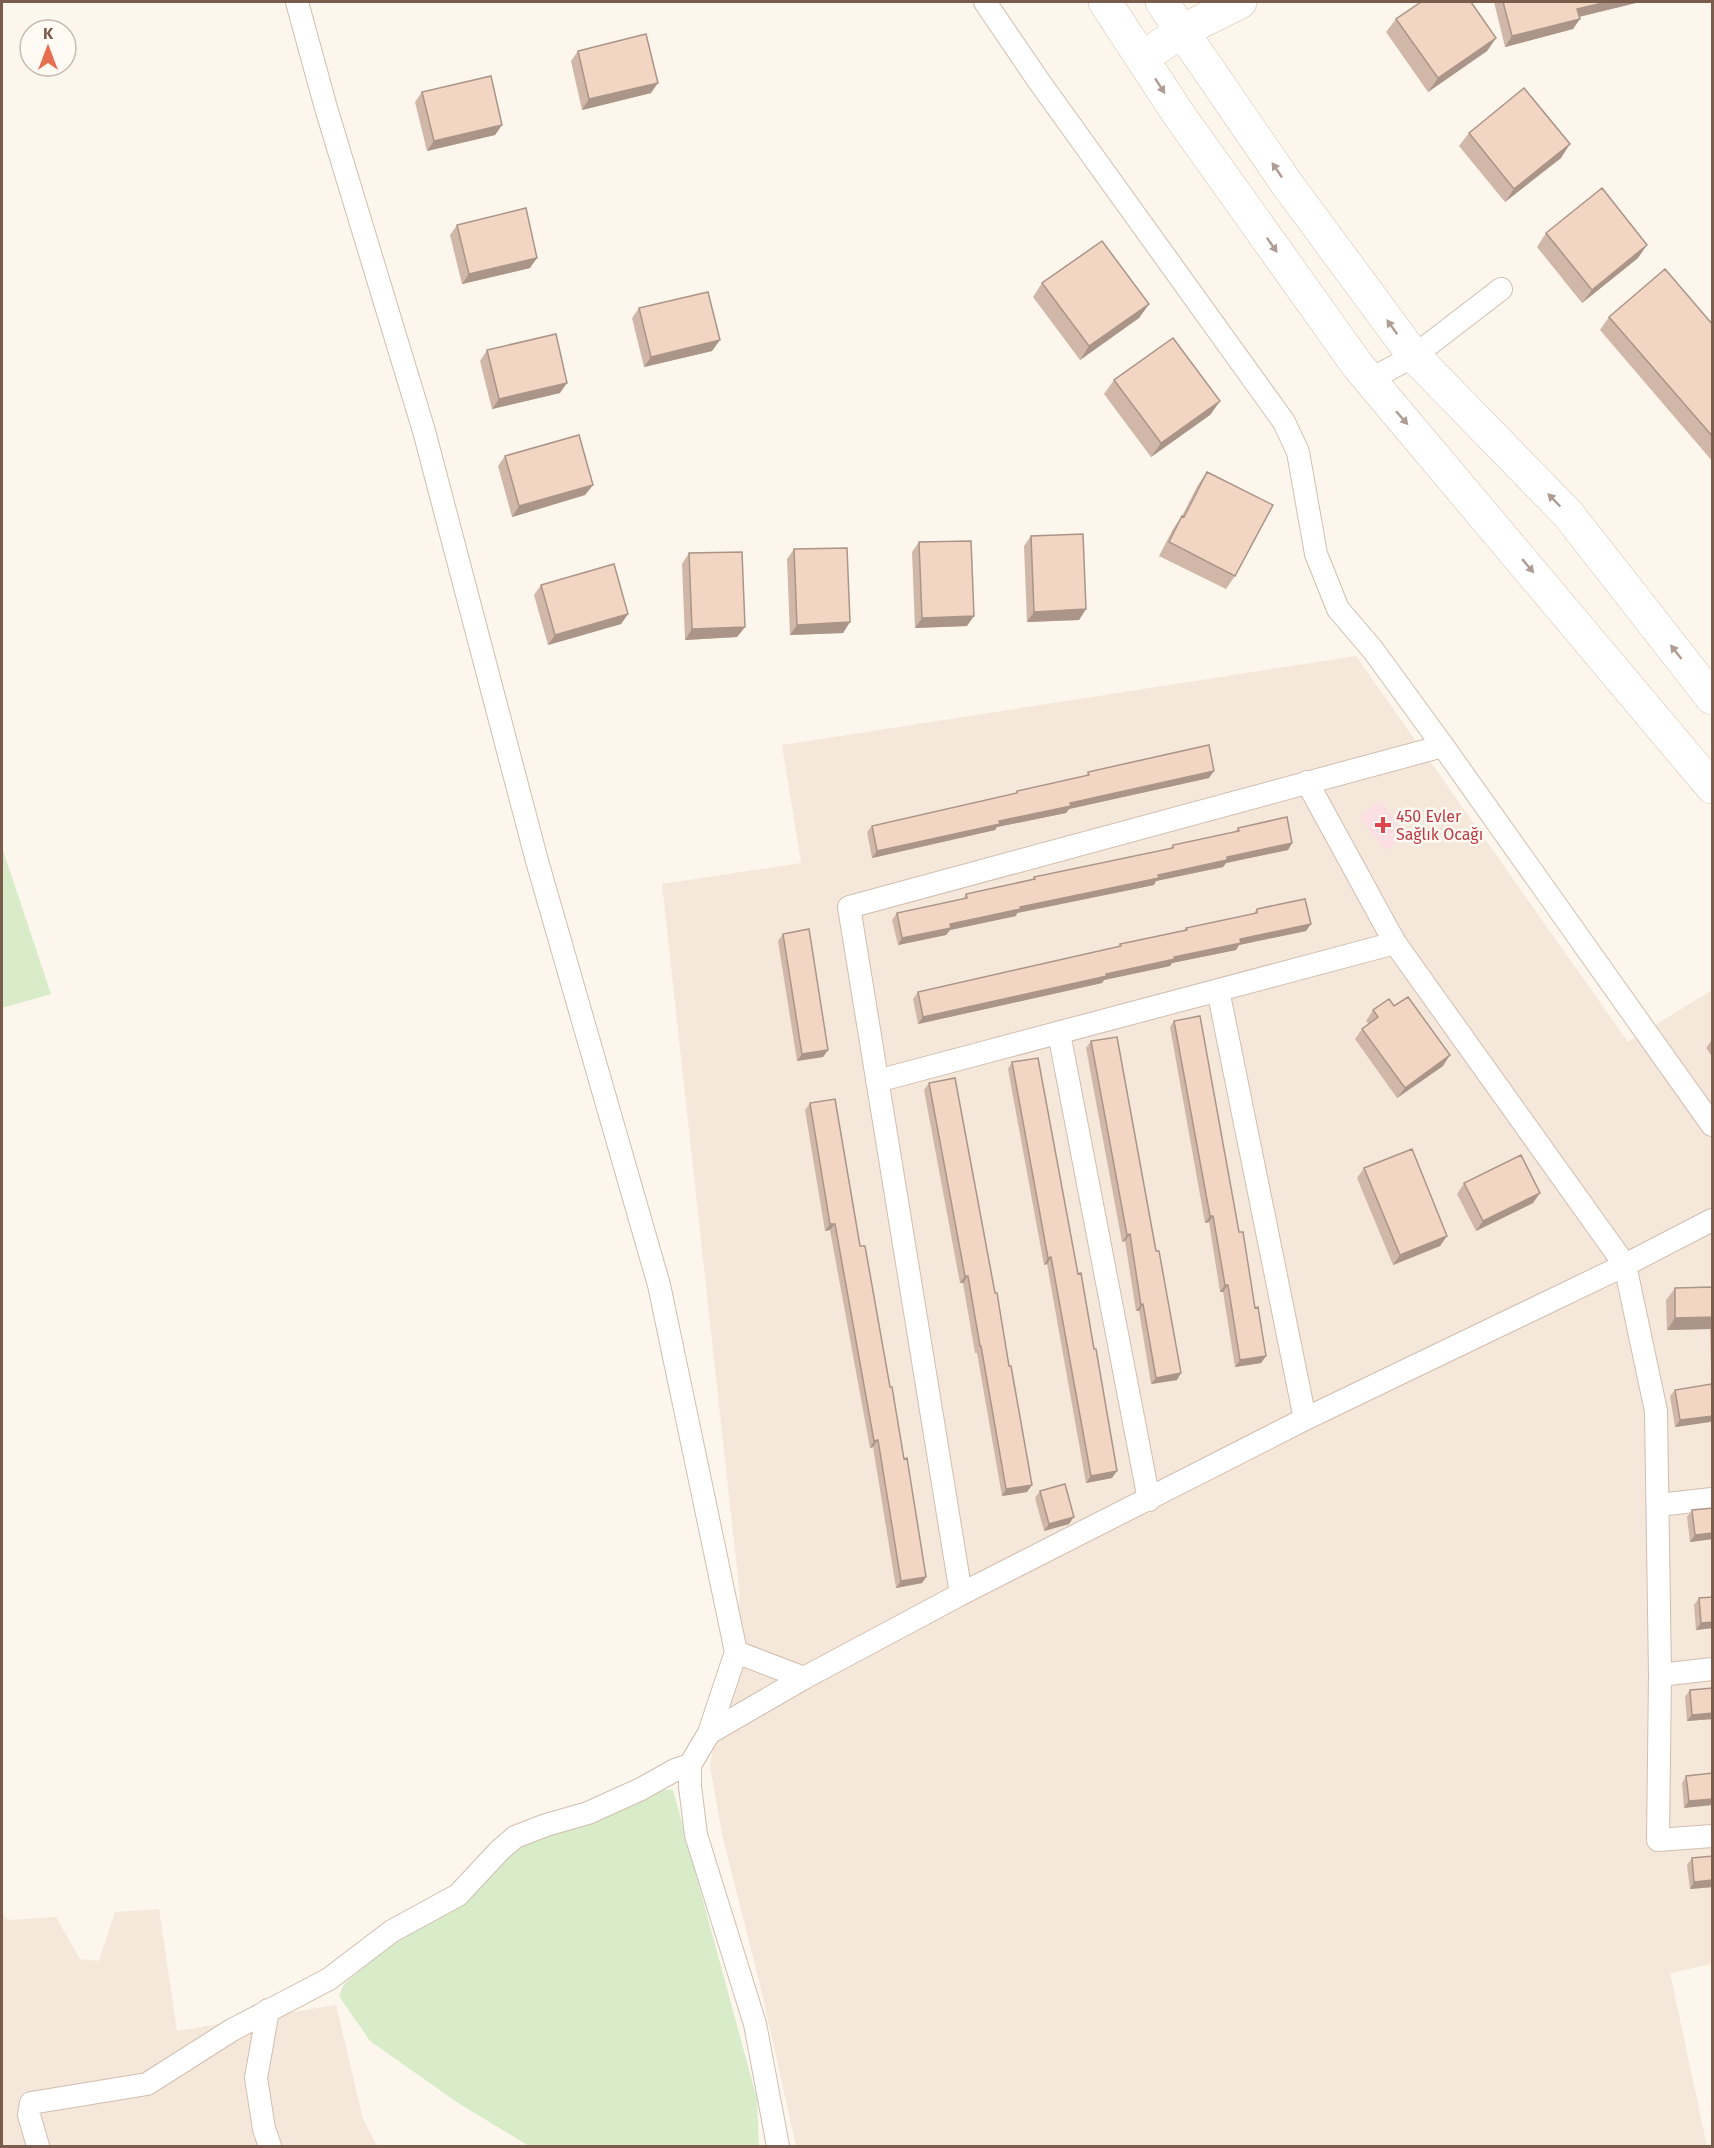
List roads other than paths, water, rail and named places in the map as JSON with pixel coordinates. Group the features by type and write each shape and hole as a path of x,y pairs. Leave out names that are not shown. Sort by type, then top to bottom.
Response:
{"street":[{"path":"297,2 326,108 424,431 534,850 659,1286 736,1652 709,1733 690,1765 696,1835 755,2024 778,2146"},
{"path":"985,2 1038,81 1284,422 1298,452 1316,554 1338,609 1373,650 1443,746 1713,1125"},
{"path":"1105,2 1179,115 1369,380 1713,787"},
{"path":"1136,50 1177,12 1240,2"},
{"path":"1177,12 1287,184 1414,356 1568,514 1713,698"},
{"path":"1369,380 1414,356 1501,289"},
{"path":"961,1594 849,907 1443,746"},
{"path":"1307,782 1395,943 1625,1265 1656,1411 1660,1675 1658,1840 1713,1836"},
{"path":"877,1081 1395,943"},
{"path":"1218,990 1305,1419"},
{"path":"1059,1033 1149,1500"},
{"path":"709,1733 804,1678 961,1594 1305,1419 1625,1265 1713,1220"},
{"path":"1658,1505 1713,1499"},
{"path":"736,1652 804,1678"},
{"path":"1660,1675 1713,1669"},
{"path":"38,2146 29,2115 31,2103 147,2084 232,2030 328,1978 392,1931 458,1895 515,1837 588,1813 641,1789 675,1770 690,1765"},
{"path":"268,2010 256,2078 264,2129 270,2146"}],"place":[{"name":"450 Evler Sağlık Ocağı","path":"1383,825"}]}
